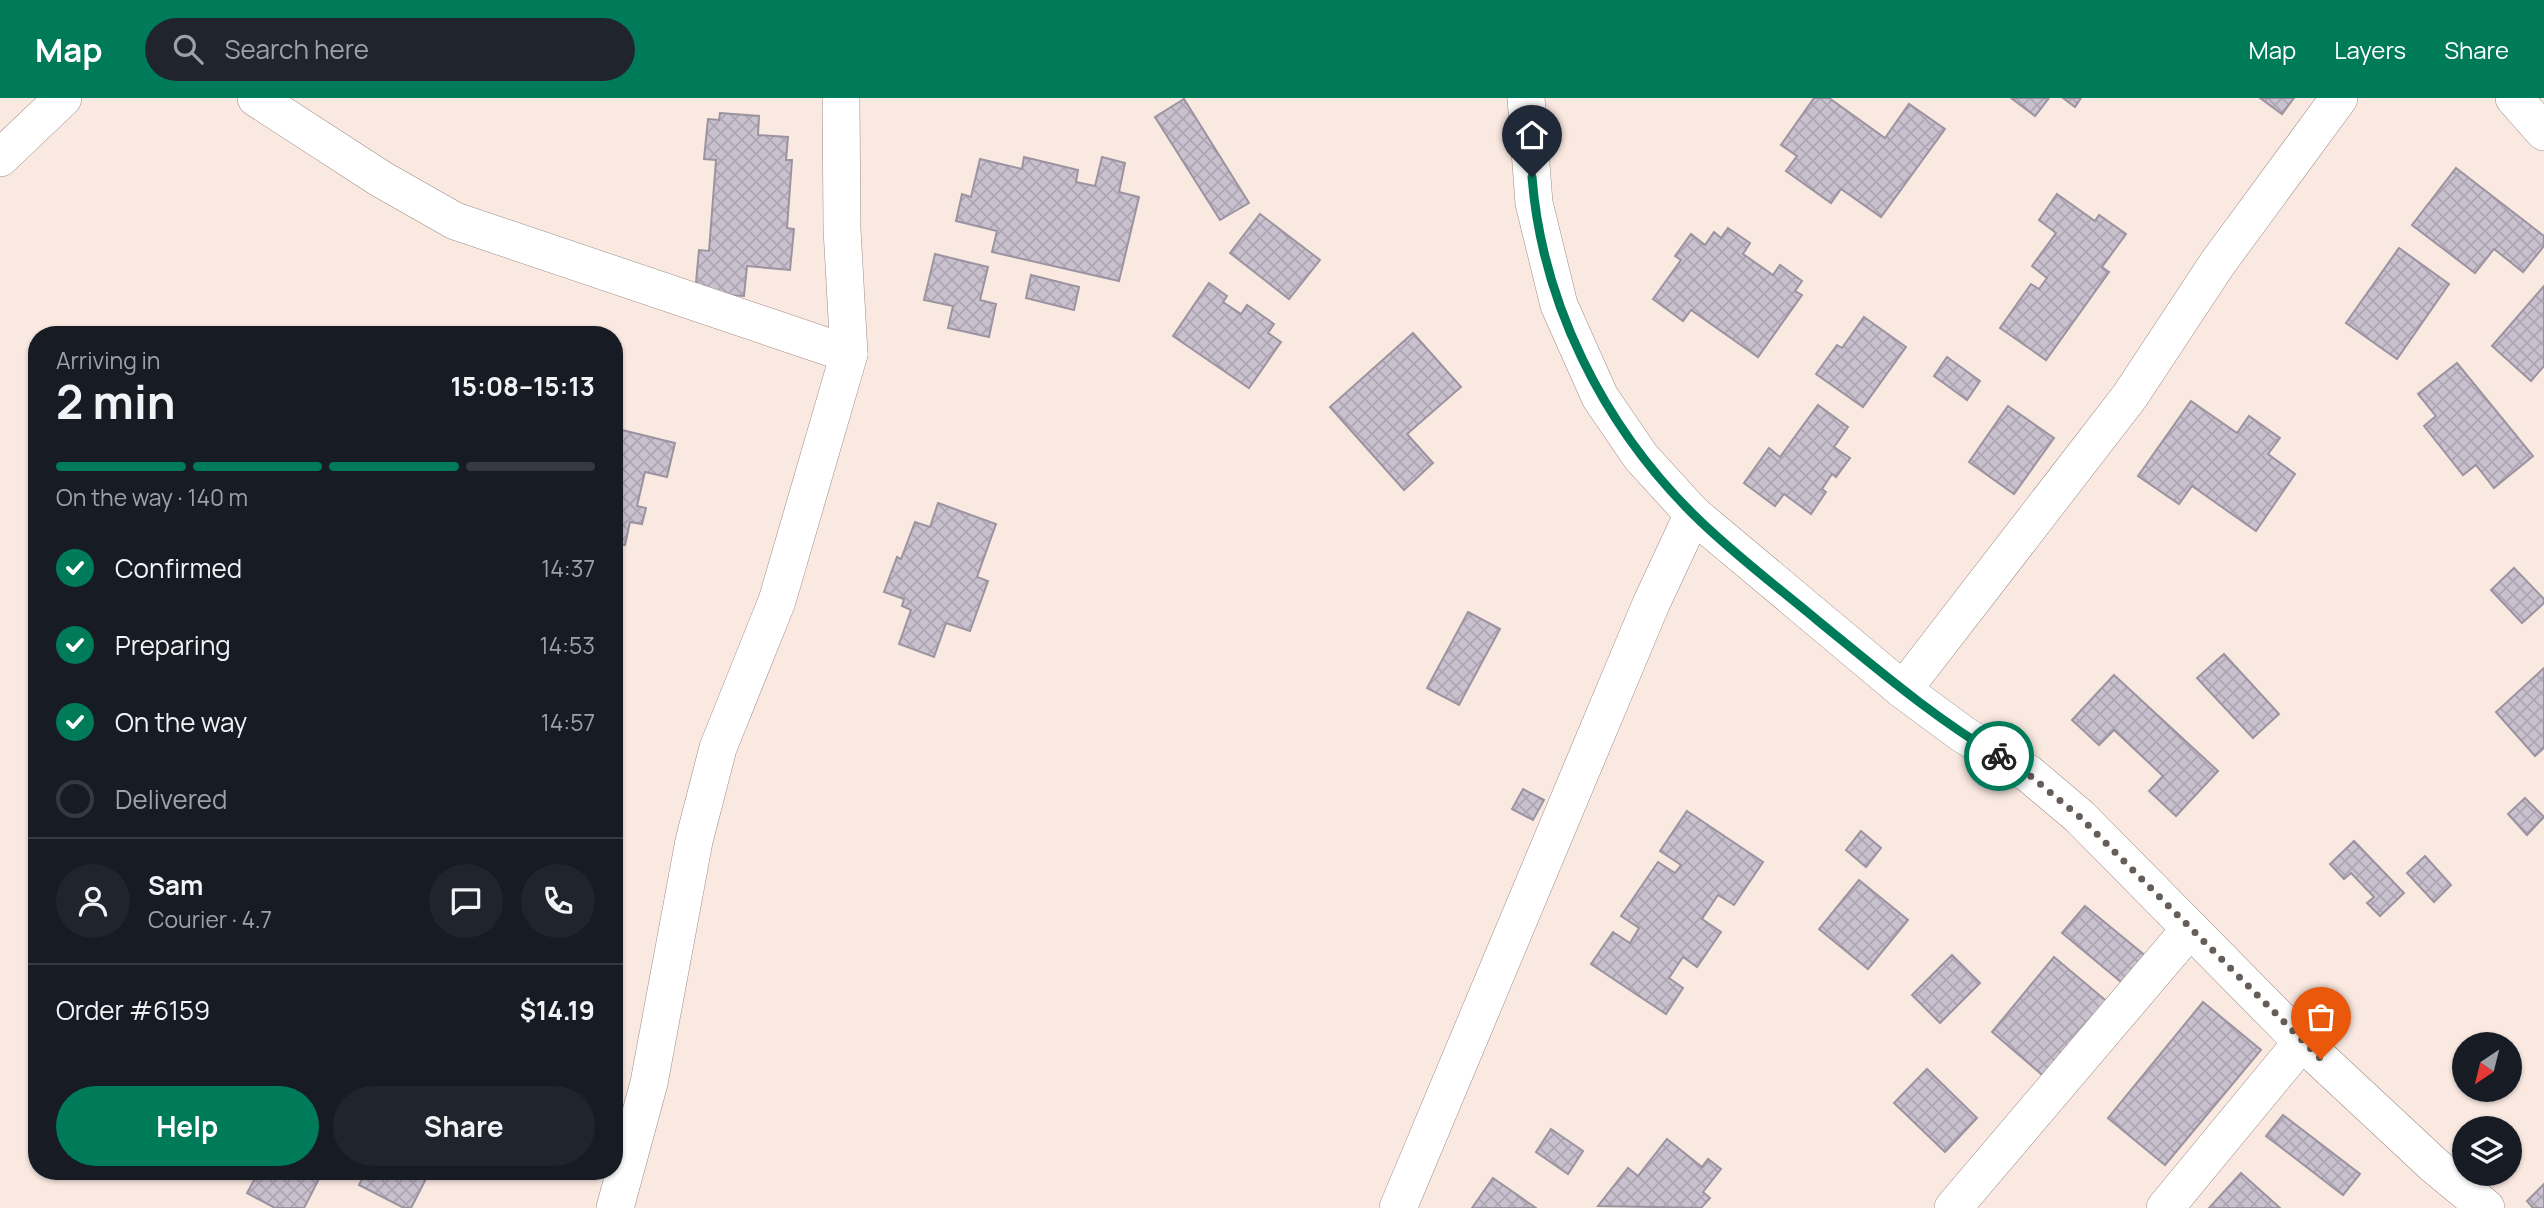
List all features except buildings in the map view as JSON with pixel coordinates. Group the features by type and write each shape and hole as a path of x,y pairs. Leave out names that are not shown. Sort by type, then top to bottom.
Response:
{"street":[{"path":"0,158 63,98"},
{"path":"256,98 381,179 455,221 849,354"},
{"path":"623,1179 649,1083 694,841 718,748 776,601 849,354 842,229 841,98"},
{"path":"1526,98 1534,203 1559,305 1601,397 1641,457 1693,514 1903,690 1964,736 2028,774 2080,817 2302,1042 2435,1166 2486,1208"},
{"path":"1903,690 2130,396 2217,264 2339,98"},
{"path":"2514,98 2544,132"},
{"path":"1398,1208 1645,617 1693,514"},
{"path":"1953,1208 2190,929"},
{"path":"2165,1208 2302,1042"},
{"path":"615,1208 623,1180"}],"way so far":[{"path":"1999,756 2028,774 2080,817 2321,1059"}],"route":[{"path":"1532,177 1534,203 1559,305 1601,397 1641,457 1693,514 1750,564 1903,690 1964,736 1999,756"}]}
